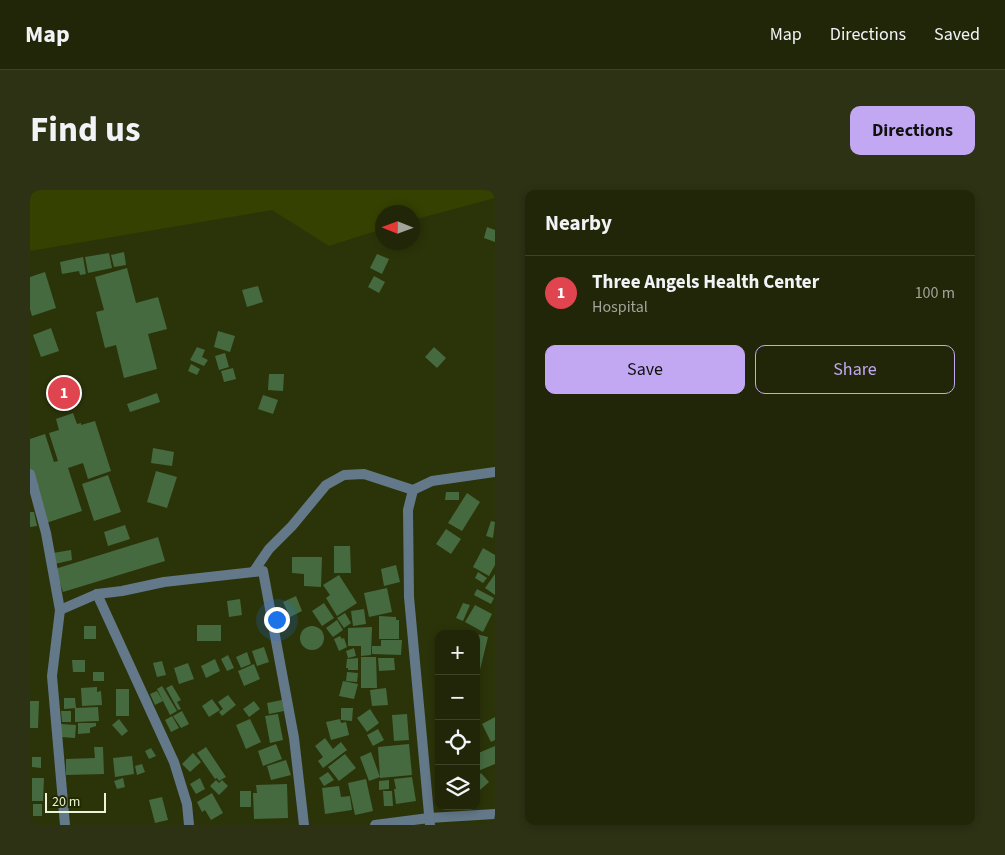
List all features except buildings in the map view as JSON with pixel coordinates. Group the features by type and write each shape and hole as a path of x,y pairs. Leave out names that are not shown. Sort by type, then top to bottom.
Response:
{"street":[{"path":"254,571 269,549 292,526 326,484 344,475 364,474 413,490 432,481 495,472"},
{"path":"30,474 46,533 60,610 52,676 65,825"},
{"path":"413,490 408,510 409,597 430,821"},
{"path":"60,610 97,594 164,582 263,570 294,738 304,825"},
{"path":"97,594 174,762 187,804 189,825"},
{"path":"375,825 495,814"}],"green space":[{"path":"30,190 495,190 495,198 420,218 420,205 375,205 375,231 329,246 272,210 30,251"}],"place":[{"name":"Three Angels Health Center","path":"64,393"}]}
